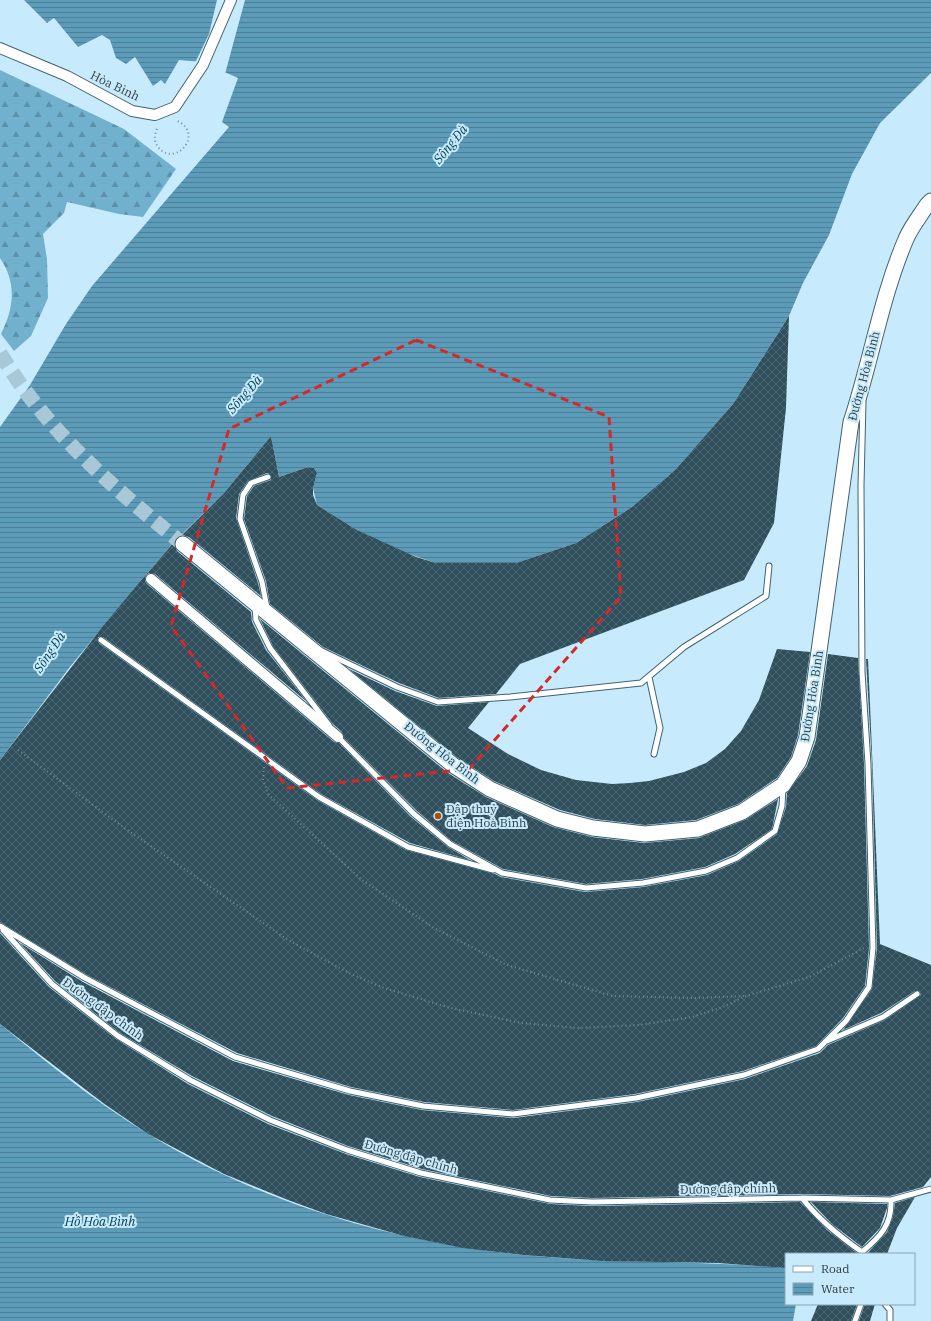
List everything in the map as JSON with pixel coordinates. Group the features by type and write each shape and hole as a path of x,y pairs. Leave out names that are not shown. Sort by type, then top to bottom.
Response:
{"main road":[{"name":"Đường Hòa Bình","path":"184,544 454,765 490,789 557,819 593,828 645,834 698,829 742,812 783,785 799,761 807,737 851,422 865,380 883,308 906,238 931,201"}],"street":[{"name":"Hòa Bình","path":"0,48 67,76 132,111 155,115 175,107 203,65 232,0"},
{"path":"151,579 338,737"}],"lane":[{"path":"0,926 85,978 236,1057 350,1091 423,1106 513,1114 636,1098 744,1075 818,1049 846,1021 870,987 873,943 868,764 862,672 861,436 865,380"},
{"path":"268,477 251,483 243,495 240,519 262,582 268,613"},
{"path":"305,643 375,674 397,687 438,702 510,697 641,683 684,647 766,596 769,566"},
{"path":"255,602 256,620 270,648 338,737 414,814 444,839 502,873"},
{"path":"100,640 319,797 408,847 502,873 586,888 643,883 706,871 737,858 775,831 782,806 783,785"},
{"path":"649,677 660,728 654,754"},
{"name":"Đường đập chính","path":"0,926 52,984 118,1036 190,1080 270,1120 346,1150 421,1173 550,1200 592,1202 802,1198 891,1200 931,1189"},
{"path":"825,1042 883,1017 917,994"},
{"path":"802,1198 816,1216 834,1233 862,1253 876,1240 887,1226 891,1208 891,1200"},
{"path":"854,1321 861,1305"},
{"path":"886,1305 890,1310 890,1321"}],"path":[{"path":"156,129 155,140 160,150 171,154 182,151 188,142 188,130 185,126 175,120"},
{"path":"18,750 123,827 288,940 349,973 384,988 447,1008 521,1023 578,1028 639,1025 692,1017 723,1008 746,996 809,977 873,943"},
{"path":"265,758 263,780 268,794 362,880 434,928 507,965 613,996 693,998 746,996"}],"highlighted area":[{"path":"416,340 609,417 621,597 469,769 287,788 171,626 229,429"}],"green space":[{"path":"0,70 124,129 176,169 143,217 119,214 67,202 64,213 43,234 47,259 48,298 31,336 14,351 1,334 9,315 12,296 9,277 0,258"}],"water":[{"name":"Sông Đà","path":"24,0 931,0 931,73 880,123 852,174 829,235 803,283 789,316 733,404 675,470 632,507 576,543 516,563 436,563 397,550 357,530 317,505 313,488 317,473 314,468 308,467 279,477 271,436 224,493 172,544 137,585 69,668 0,760 0,427 30,385 66,324 92,286 229,127 222,122 238,78 202,62 179,60 165,84 161,80 153,86 135,57 126,64 116,58 110,40 102,35 78,47 54,18 47,23"},
{"name":"Hồ Hòa Bình","path":"0,1024 83,1090 149,1135 213,1169 298,1205 342,1220 432,1242 523,1255 589,1260 720,1264 785,1268 785,1305 796,1305 793,1321 0,1321"}],"pier":[{"path":"217,0 245,0 225,74 195,63 209,34"}],"building":[{"path":"789,316 786,408 774,523 744,580 520,664 496,694 439,698 399,683 323,647 270,604 266,581 244,519 247,496 254,486 271,480 270,474 267,473 248,481 239,494 236,518 261,596 189,537 182,535 224,493 271,436 279,477 308,467 314,468 317,473 313,488 313,495 317,505 357,530 416,557 436,563 516,563 576,543 632,507 675,470 733,404"},
{"path":"174,542 177,551 251,612 252,622 266,650 306,701 155,574 149,573 146,575 145,581 147,584 334,742 339,743 411,817 448,847 470,860 410,843 321,794 103,637 98,637 99,643 317,800 406,850 495,874 501,877 585,892 643,887 707,875 739,861 777,834 786,807 787,793 807,766 816,740 828,654 858,658 864,764 869,948 865,986 843,1018 816,1046 743,1071 635,1094 513,1110 424,1102 351,1087 237,1053 87,975 0,922 0,760 103,626 137,585"},
{"path":"260,619 448,773 486,797 553,827 592,837 644,843 699,838 745,820 778,799 772,829 735,854 705,867 642,879 586,884 503,869 452,841 417,811 344,738 342,732 333,724 273,646"},
{"path":"777,649 810,652 798,735 791,757 777,778 738,804 696,820 645,825 595,819 560,810 494,781 458,758 349,669 395,691 437,706 489,702 468,728 508,754 541,770 576,780 612,784 649,781 684,772 706,763 725,749 741,731 759,700"},
{"path":"866,659 868,659 880,944 931,965 931,1177 923,1187 890,1196 802,1194 592,1198 551,1196 422,1169 348,1146 272,1116 192,1076 120,1033 55,981 20,943 83,982 233,1061 349,1095 422,1110 514,1118 637,1102 745,1079 820,1053 828,1045 885,1020 921,995 919,991 915,991 881,1013 843,1030 872,989 877,948 872,764"},
{"path":"0,933 49,987 116,1039 188,1084 268,1124 346,1154 420,1177 550,1204 592,1206 800,1202 827,1230 857,1253 785,1253 785,1268 718,1263 603,1261 523,1255 463,1248 404,1236 326,1214 224,1174 148,1134 103,1103 0,1024"},
{"path":"915,1197 897,1228 887,1253 868,1253 887,1232 893,1217 895,1203"},
{"path":"811,1202 887,1204 887,1208 880,1228 862,1247 832,1224"},
{"path":"818,1305 857,1305 851,1321 811,1321"},
{"path":"865,1305 875,1305 870,1321 859,1321"}],"tunnel":[{"path":"0,353 18,381 38,407 82,456 131,501 183,544"}],"place":[{"name":"Đập thuỷ điện Hoà Bình","path":"438,816"}]}
